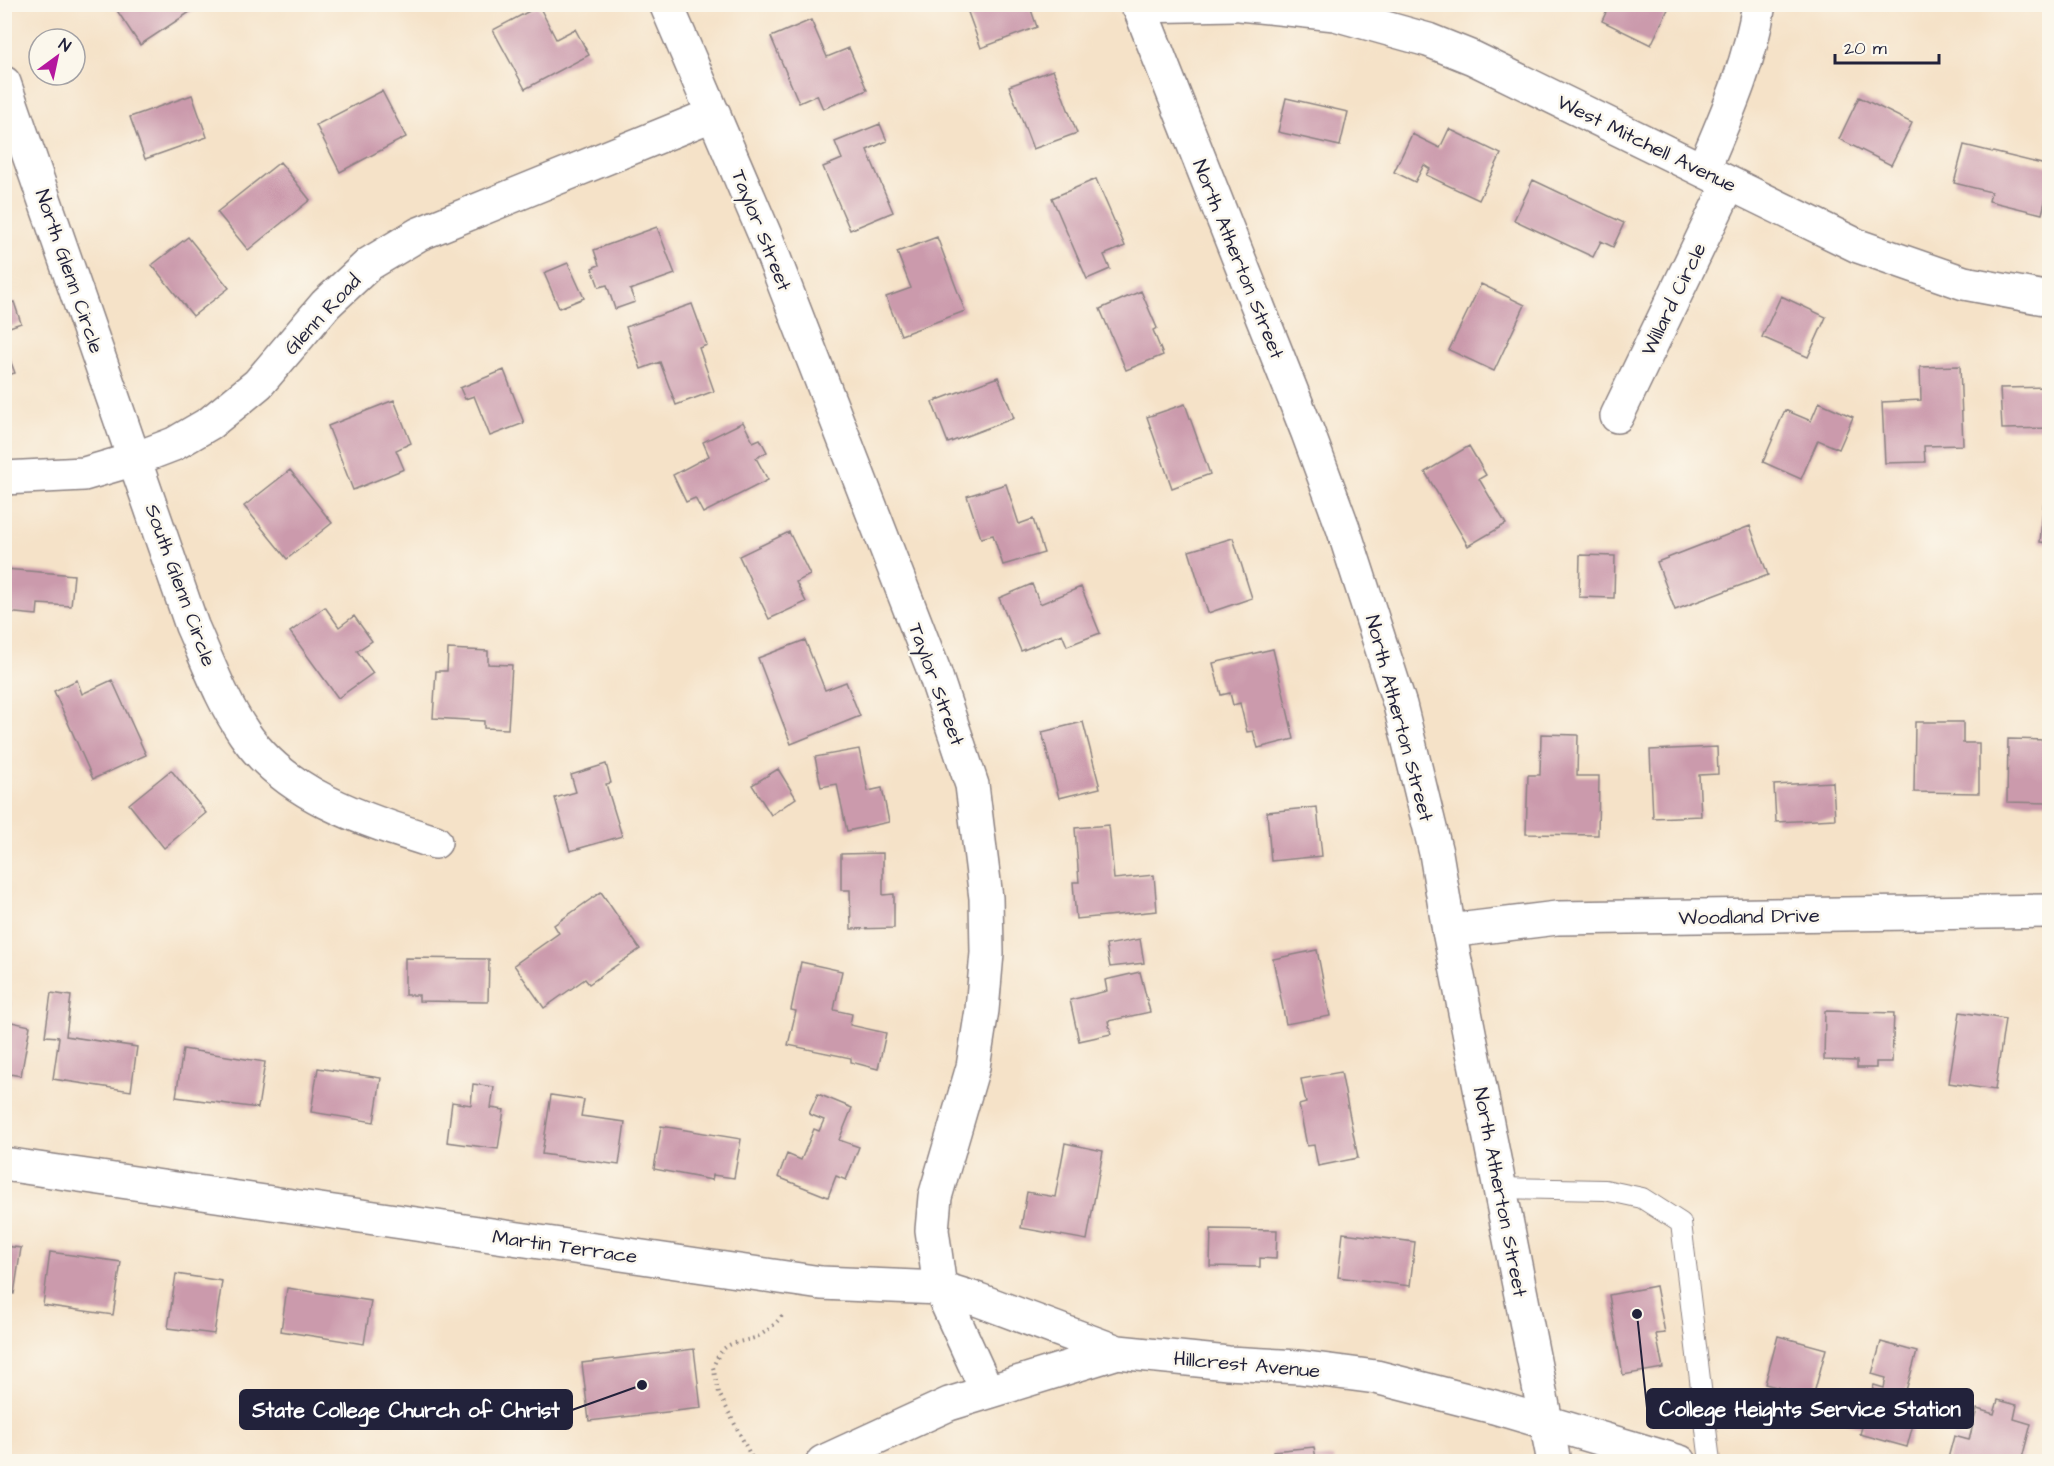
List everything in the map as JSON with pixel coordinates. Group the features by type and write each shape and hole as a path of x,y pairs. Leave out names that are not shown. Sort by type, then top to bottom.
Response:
{"street":[{"name":"Taylor Street","path":"666,4 767,240 933,671 972,784 986,898 987,953 982,1010 973,1067 935,1197 932,1230 940,1288 987,1391"},
{"path":"1138,5 1235,4"},
{"name":"West Mitchell Avenue","path":"1240,4 1335,14 1428,40 1473,58 1858,246 1964,283 2049,299"},
{"name":"Willard Circle","path":"1617,416 1716,177 1734,100 1755,33 1759,4"},
{"name":"North Atherton Street","path":"1138,5 1308,432 1343,528 1400,705 1436,853 1449,932 1554,1461"},
{"name":"North Glenn Circle","path":"4,83 135,459"},
{"name":"Glenn Road","path":"4,478 84,474 135,459 174,444 210,423 258,384 326,304 369,264 419,234 714,114"},
{"name":"South Glenn Circle","path":"135,459 192,626 231,713 260,755 314,796 361,819 435,842"},
{"name":"Woodland Drive","path":"1449,932 1557,918 2049,911"},
{"name":"Martin Terrace","path":"4,1164 821,1284 940,1288 979,1299 1118,1352"},
{"name":"Hillcrest Avenue","path":"823,1461 949,1404 1118,1352 1228,1363 1299,1367 1377,1377 1680,1461"}],"lane":[{"path":"1500,1188 1605,1190 1642,1198 1681,1223 1710,1461"}],"path":[{"path":"754,1461 719,1393 713,1366 724,1348 730,1343 756,1337 780,1320 784,1312"}],"building":[{"path":"124,4 202,4 140,45 116,9"},
{"path":"965,4 1029,4 1037,27 981,48"},
{"path":"1610,4 1664,4 1669,7 1651,45 1602,21"},
{"path":"539,6 556,39 575,29 589,55 525,89 493,30"},
{"path":"811,20 827,57 849,48 867,90 823,109 817,95 799,103 771,37"},
{"path":"1053,70 1077,133 1033,149 1009,86"},
{"path":"382,91 406,137 340,172 316,125"},
{"path":"192,95 207,137 145,159 130,117"},
{"path":"1859,97 1912,123 1891,165 1839,139"},
{"path":"1286,98 1348,112 1340,146 1278,132"},
{"path":"880,124 887,141 867,150 893,212 850,230 823,167 842,159 835,142"},
{"path":"1449,129 1501,154 1479,200 1426,175 1430,169 1424,165 1415,182 1394,172 1412,134 1440,148"},
{"path":"1964,145 2050,166 2050,182 2042,214 1989,201 1991,192 1954,183"},
{"path":"280,162 310,200 248,250 217,212"},
{"path":"1096,179 1125,246 1104,255 1110,269 1087,279 1052,198"},
{"path":"1533,180 1624,223 1613,247 1601,241 1593,257 1514,220"},
{"path":"657,227 675,274 630,290 635,302 615,309 607,285 599,287 592,268 599,265 594,250"},
{"path":"188,237 229,288 193,316 152,265"},
{"path":"937,237 965,311 901,335 886,297 911,288 897,252"},
{"path":"568,263 584,298 559,308 544,273"},
{"path":"1481,284 1525,305 1494,371 1449,350"},
{"path":"1141,291 1157,328 1153,330 1163,355 1126,370 1100,309"},
{"path":"1781,296 1826,317 1808,357 1762,337"},
{"path":"14,302 21,323 4,329 4,305"},
{"path":"692,304 707,345 699,348 714,391 676,405 660,362 641,369 626,327"},
{"path":"4,344 15,373 4,376"},
{"path":"1960,366 1963,445 1924,446 1925,462 1885,463 1882,402 1921,400 1920,367"},
{"path":"504,370 524,423 490,436 474,396 465,399 460,388"},
{"path":"998,377 1014,418 948,443 932,402"},
{"path":"2050,387 2050,428 2002,429 2000,388"},
{"path":"394,400 411,443 396,450 404,469 353,490 328,426"},
{"path":"1819,402 1853,417 1839,449 1818,440 1801,479 1763,462 1785,410 1811,421"},
{"path":"1185,404 1210,474 1172,488 1147,417"},
{"path":"743,422 753,442 760,439 767,452 756,458 768,480 703,513 695,498 686,502 673,475 709,456 703,442"},
{"path":"1469,446 1486,475 1479,479 1506,524 1468,546 1425,472"},
{"path":"290,470 332,523 287,559 244,506"},
{"path":"1006,484 1019,524 1033,519 1044,553 1003,565 993,535 981,538 967,496"},
{"path":"2044,499 2050,499 2050,543 2040,542"},
{"path":"1750,526 1768,575 1675,610 1657,562"},
{"path":"789,532 810,575 796,582 806,602 769,619 739,556"},
{"path":"1233,538 1252,598 1208,613 1189,551"},
{"path":"1580,555 1615,556 1614,598 1579,597"},
{"path":"5,569 74,575 71,606 38,604 37,615 5,612"},
{"path":"1032,584 1040,604 1081,587 1100,633 1067,646 1062,634 1021,651 999,598"},
{"path":"325,607 339,627 354,616 372,641 357,651 373,673 338,698 290,632"},
{"path":"805,640 825,690 846,682 860,716 791,744 758,658"},
{"path":"448,649 488,651 488,664 512,665 508,729 484,728 484,721 433,718 436,671 447,671"},
{"path":"1273,649 1294,739 1258,748 1253,731 1247,732 1240,703 1233,705 1230,693 1221,695 1213,663"},
{"path":"77,680 82,694 112,680 146,755 93,779 54,691"},
{"path":"1083,722 1100,788 1059,798 1042,732"},
{"path":"1915,722 1963,722 1963,743 1979,743 1979,793 1914,792"},
{"path":"1541,734 1578,735 1577,776 1599,776 1598,835 1526,834 1528,775 1540,775"},
{"path":"2008,739 2048,740 2050,803 2007,802"},
{"path":"1717,747 1718,774 1699,775 1701,816 1653,818 1650,750"},
{"path":"859,749 868,791 882,788 889,822 847,831 837,784 821,787 815,757"},
{"path":"606,764 611,783 606,784 622,836 570,851 555,798 576,792 571,775"},
{"path":"778,769 796,798 771,815 752,785"},
{"path":"171,770 206,813 164,848 129,804"},
{"path":"1833,782 1835,819 1776,822 1774,785"},
{"path":"1317,807 1322,856 1271,861 1267,812"},
{"path":"1109,825 1114,879 1154,875 1157,911 1076,919 1073,882 1079,882 1075,828"},
{"path":"883,853 883,895 894,894 894,928 851,929 850,890 841,890 841,854"},
{"path":"601,892 640,949 589,984 585,979 544,1008 514,965 559,933 554,925"},
{"path":"1140,939 1144,963 1110,967 1106,945"},
{"path":"1317,950 1330,1016 1286,1024 1273,959"},
{"path":"405,958 489,959 488,1002 419,1001 419,995 405,995"},
{"path":"801,962 842,971 834,1010 852,1014 850,1025 886,1033 878,1069 851,1062 851,1058 788,1045 796,1011 791,1010"},
{"path":"1140,972 1150,1012 1108,1021 1111,1034 1079,1041 1070,1000 1107,991 1105,980"},
{"path":"51,993 71,996 66,1036 137,1047 131,1091 53,1079 59,1037 45,1036"},
{"path":"4,1001 11,1002 7,1021 30,1026 21,1076 4,1073"},
{"path":"1825,1011 1894,1013 1892,1062 1876,1062 1876,1068 1857,1068 1857,1061 1824,1060"},
{"path":"1960,1012 2005,1019 1995,1090 1949,1083"},
{"path":"183,1049 265,1062 258,1108 176,1097"},
{"path":"318,1068 381,1078 374,1122 311,1112"},
{"path":"1341,1072 1358,1158 1318,1166 1314,1145 1307,1146 1299,1105 1306,1103 1301,1079"},
{"path":"473,1084 494,1087 491,1108 504,1110 498,1149 447,1142 452,1102 471,1105"},
{"path":"818,1094 852,1108 839,1140 859,1147 846,1180 836,1176 828,1197 778,1177 787,1154 801,1160 814,1129 819,1131 824,1120 809,1114"},
{"path":"551,1095 584,1100 581,1116 625,1122 619,1165 542,1154"},
{"path":"661,1126 741,1139 734,1178 713,1175 712,1180 654,1169"},
{"path":"1065,1143 1103,1151 1087,1240 1021,1228 1027,1192 1055,1197"},
{"path":"1211,1229 1277,1230 1276,1259 1260,1258 1260,1267 1210,1266"},
{"path":"1343,1233 1415,1242 1410,1286 1338,1277"},
{"path":"4,1246 21,1248 14,1294 4,1293"},
{"path":"50,1252 121,1262 113,1315 43,1305"},
{"path":"176,1274 222,1281 214,1334 168,1328"},
{"path":"1656,1286 1665,1333 1656,1334 1663,1368 1623,1375 1609,1295"},
{"path":"287,1288 371,1301 364,1344 281,1331"},
{"path":"1778,1336 1826,1349 1813,1397 1765,1384"},
{"path":"1881,1342 1917,1352 1905,1394 1920,1398 1907,1447 1860,1434 1862,1427 1845,1422 1852,1395 1869,1400 1874,1385 1884,1388 1886,1378 1872,1374"},
{"path":"694,1349 701,1408 589,1421 582,1363"},
{"path":"1998,1400 2017,1405 2014,1419 2031,1424 2021,1462 1947,1462 1954,1436 1969,1440 1977,1409 1994,1414"},
{"path":"1314,1447 1316,1459 1333,1457 1334,1462 1274,1462 1273,1451"}],"place":[{"name":"College Heights Service Station","path":"1637,1314"},
{"name":"State College Church of Christ","path":"642,1385"}]}
